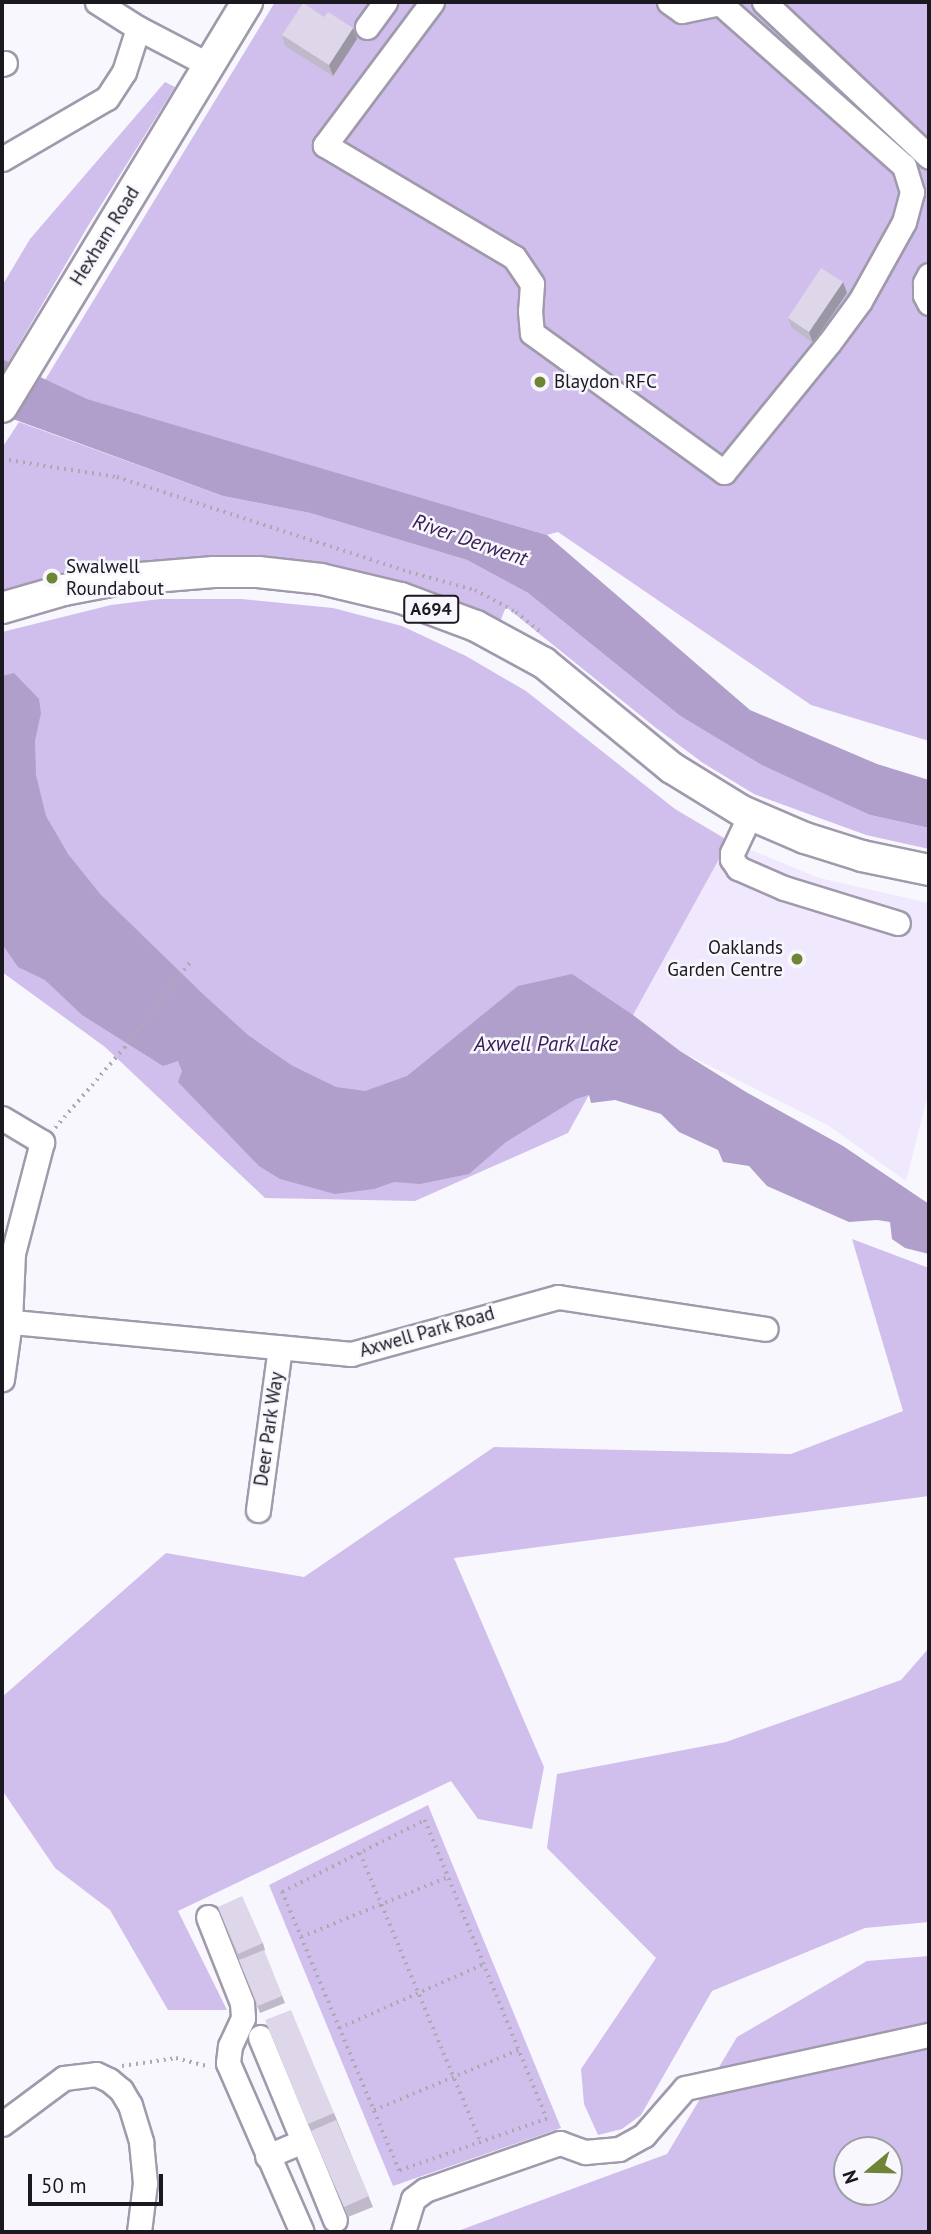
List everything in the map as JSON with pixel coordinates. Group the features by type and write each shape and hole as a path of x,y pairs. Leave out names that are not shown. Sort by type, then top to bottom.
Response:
{"main road":[{"name":"Hexham Road","path":"2,407 247,2"},
{"name":"A694","path":"2,608 91,585 187,573 289,575 379,592 451,616 526,652 565,678 672,768 750,815 851,852 929,870"}],"street":[{"path":"97,2 138,28 209,65"},
{"path":"367,27 385,2"},
{"path":"432,2 325,145 514,257 532,284 532,334 724,472 830,343 860,301 904,222 912,192 904,166 719,2 682,11 669,2"},
{"path":"764,2 929,157"},
{"path":"2,159 107,99 124,72 138,28"},
{"path":"929,275 925,283 925,295 929,303"},
{"path":"750,815 732,853 732,859 738,868 804,895 898,923"},
{"path":"2,1118 42,1142 13,1253 2,1379"},
{"name":"Axwell Park Road","path":"6,1322 351,1354 558,1297 766,1329"},
{"name":"Deer Park Way","path":"258,1510 281,1347"},
{"path":"208,1917 242,2003 243,2018 230,2046 228,2063 302,2232"},
{"path":"404,2232 413,2199 425,2190 560,2143 585,2152 619,2149 644,2135 685,2088 929,2035"},
{"path":"260,2037 335,2220"},
{"path":"2,2124 64,2078 96,2074 121,2090 131,2105 141,2142 145,2183 139,2232"},
{"path":"267,2156 303,2141"}],"path":[{"path":"2,459 117,477 396,568 475,590 516,612 546,637"},
{"path":"42,1142 124,1048 191,961"},
{"path":"425,1820 448,1877 547,2119 399,2171 282,1892 425,1820"},
{"path":"360,1853 481,2142"},
{"path":"301,1937 448,1877"},
{"path":"339,2028 484,1964"},
{"path":"374,2110 519,2050"},
{"path":"96,2074 142,2061 176,2058 206,2065 239,2090"}],"shaded area":[{"name":"Blaydon RFC","path":"275,2 929,2 929,741 811,705 558,532 547,535 86,399 45,380"},
{"path":"165,82 175,87 88,226 8,363 2,359 2,286 30,239"},
{"path":"19,422 223,496 310,513 467,560 528,593 679,715 870,815 929,828 929,849 866,835 754,794 703,763 656,728 506,607 499,624 405,586 317,563 210,558 64,572 2,592 2,448"},
{"path":"160,599 242,599 333,608 402,626 466,656 526,691 675,809 729,841 568,1133 415,1201 265,1198 105,1047 2,972 2,632 111,605"},
{"name":"Oaklands Garden Centre","path":"729,841 819,878 929,903 929,1090 906,1181 829,1126 680,1051 633,1015"},
{"path":"852,1239 929,1268 929,1496 454,1558 544,1767 532,1829 478,1819 451,1781 178,1911 227,2010 168,2010 110,1910 55,1868 2,1790 2,1697 166,1553 304,1577 494,1447 791,1454 903,1411"},
{"path":"929,1648 929,1922 865,1928 712,1991 641,2115 622,2129 598,2135 584,2104 581,2069 656,1958 547,1848 557,1774 726,1742 901,1680"},
{"path":"428,1805 561,2128 393,2186 269,1885"},
{"path":"929,1956 929,2232 455,2232 667,2154 737,2037 867,1961"}],"water":[{"name":"River Derwent","path":"2,359 87,399 547,535 750,710 877,764 929,780 929,828 870,815 762,765 679,715 528,593 467,560 310,513 223,496 2,415"},
{"name":"Axwell Park Lake","path":"14,673 39,699 41,713 35,741 36,775 46,816 68,854 101,895 205,996 248,1035 291,1065 336,1087 365,1091 407,1076 518,986 572,974 680,1051 746,1092 843,1146 929,1204 929,1254 905,1248 892,1239 890,1222 849,1222 767,1186 749,1166 723,1162 718,1150 679,1132 661,1114 615,1100 591,1103 589,1095 576,1099 506,1142 469,1174 420,1184 394,1182 374,1189 335,1194 280,1179 259,1166 178,1082 182,1071 178,1061 163,1066 82,1015 45,980 18,967 2,944 2,676"}],"building":[{"path":"303,3 324,17 328,12 353,28 329,65 282,35"},
{"path":"821,268 843,282 809,332 788,318"},
{"path":"242,1896 263,1943 238,1954 218,1907"},
{"path":"264,1950 282,1996 258,2006 239,1960"},
{"path":"291,2010 334,2113 308,2124 265,2020"},
{"path":"336,2120 369,2196 344,2207 311,2131"}],"place":[{"name":"Blaydon RFC","path":"540,382"},
{"name":"Swalwell Roundabout","path":"52,578"},
{"name":"Oaklands Garden Centre","path":"797,959"}]}
